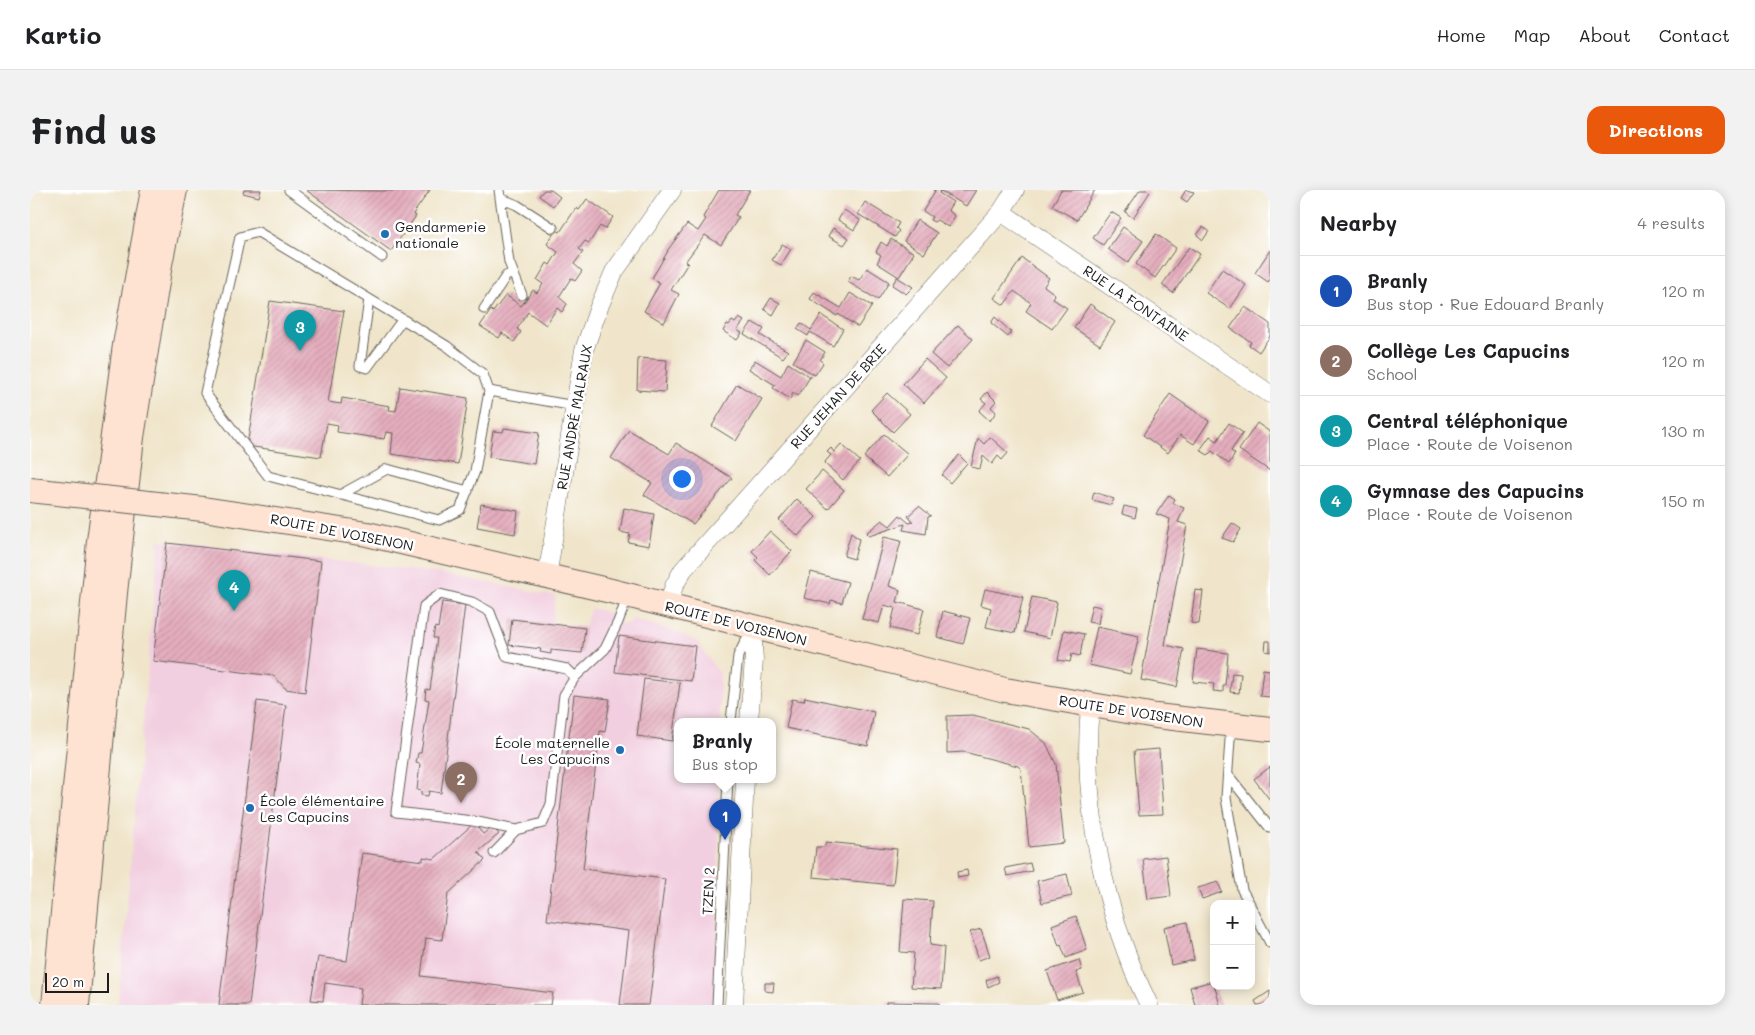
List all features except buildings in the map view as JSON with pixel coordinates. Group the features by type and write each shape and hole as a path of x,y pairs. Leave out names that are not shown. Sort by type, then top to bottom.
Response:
{"main road":[{"path":"54,1005 99,542 126,345 153,190"},
{"path":"77,1005 115,592 132,436 174,190"},
{"name":"ROUTE DE VOISENON","path":"30,490 203,509 358,532 628,596 1005,690 1090,706 1231,726 1270,729"}],"street":[{"name":"RUE ANDRÉ MALRAUX","path":"547,577 584,350 614,272 672,190"},
{"name":"RUE JEHAN DE BRIE","path":"668,606 674,586 684,570 1001,212 1015,190"},
{"name":"RUE LA FONTAINE","path":"1001,212 1270,394"},
{"path":"749,718 754,660 752,628"},
{"path":"1090,706 1087,734 1089,773 1101,863 1119,932 1149,1005"},
{"path":"734,1005 745,783"}],"lane":[{"path":"289,190 382,257"},
{"path":"500,194 553,228"},
{"path":"500,194 509,262 522,295"},
{"path":"258,232 369,299 447,346 483,374 489,391 475,471 468,491 460,510 439,520 268,476 204,393 240,236 258,232"},
{"path":"484,309 506,276 514,273"},
{"path":"369,299 360,366 367,368 403,319"},
{"path":"489,391 575,406"},
{"path":"340,494 387,469 468,491"},
{"path":"575,677 567,670 507,657 490,612 472,602 440,594 424,606 396,812 473,821 516,830 543,823 551,804 564,695 575,677 605,648 628,596"},
{"path":"731,718 738,656 752,628"},
{"path":"1231,726 1226,798 1242,890 1247,900"},
{"path":"1228,775 1270,828"},
{"name":"TZEN 2","path":"717,1005 728,783"},
{"path":"494,853 516,830"},
{"path":"1255,914 1270,943"}],"shaded area":[{"path":"159,540 437,573 556,596 552,623 585,627 591,608 613,614 613,621 627,624 633,619 678,632 697,642 720,674 720,718 674,718 674,783 719,783 717,1005 118,1004"}],"place":[{"name":"Gendarmerie nationale","path":"385,234"},
{"name":"Central téléphonique","path":"300,351"},
{"name":"Gymnase des Capucins","path":"234,611"},
{"name":"École maternelle Les Capucins","path":"620,750"},
{"name":"Collège Les Capucins","path":"461,803"},
{"name":"École élémentaire Les Capucins","path":"250,808"},
{"name":"Branly","path":"725,840"}]}
